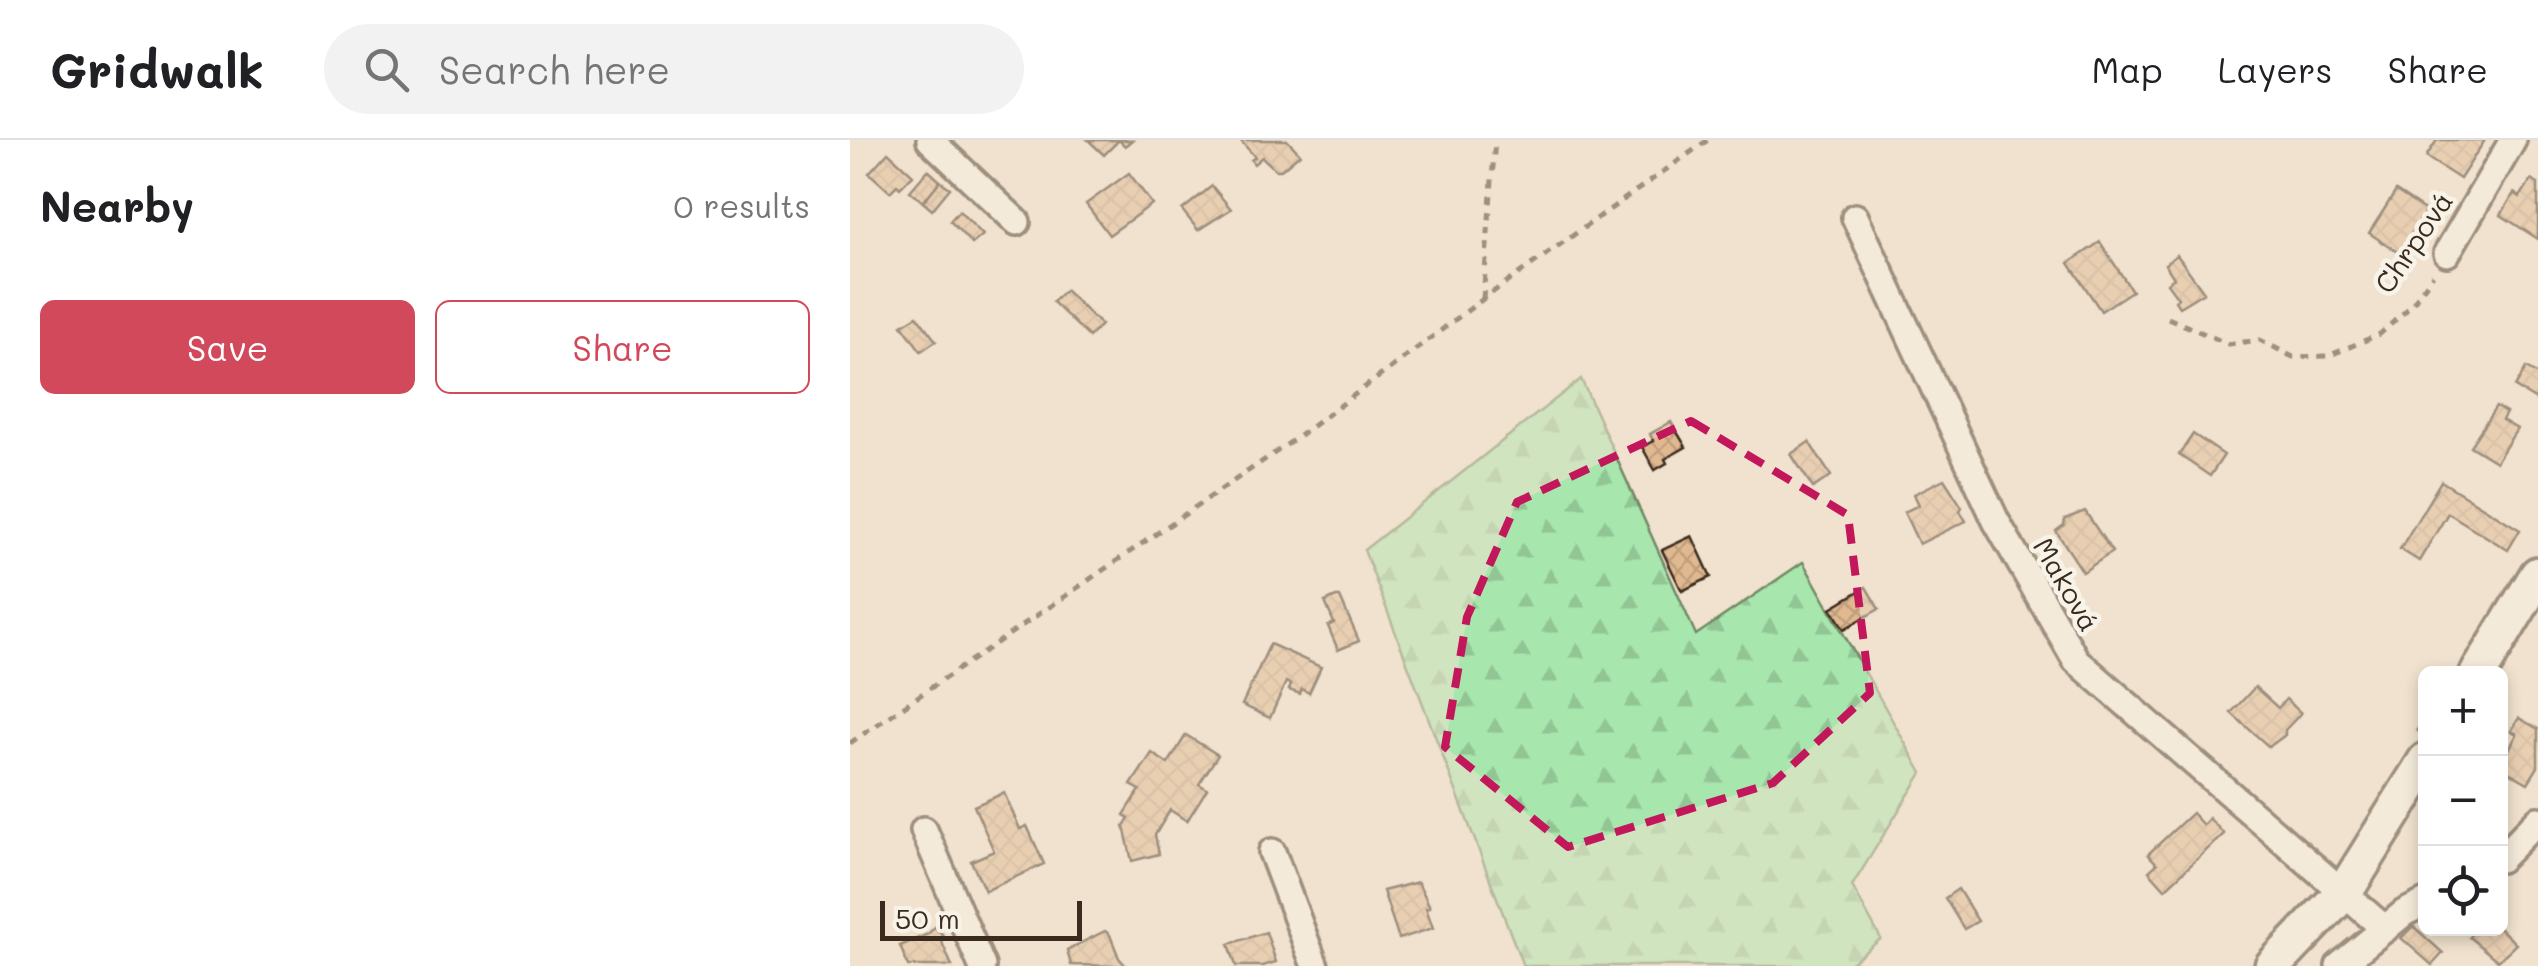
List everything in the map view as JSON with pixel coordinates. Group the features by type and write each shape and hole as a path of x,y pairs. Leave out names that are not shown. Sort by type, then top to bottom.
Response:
{"main road":[{"path":"2483,666 2538,575"},
{"path":"2285,962 2345,891 2418,774"}],"street":[{"path":"930,140 1017,222"},
{"name":"Chrpová","path":"2447,253 2512,140"},
{"name":"Maková","path":"1855,216 1996,520 2076,660 2385,929"},
{"path":"2508,852 2538,820"},
{"path":"924,830 982,966"},
{"path":"1272,852 1315,966"},
{"path":"2339,966 2418,907"}],"path":[{"path":"1482,298 1495,140"},
{"path":"850,743 1298,437 1482,298 1708,140"},
{"name":"Chrpová","path":"2168,318 2228,344 2260,340 2292,357 2328,356 2380,334 2411,306 2447,253"}],"highlighted area":[{"path":"1691,421 1848,515 1870,693 1773,783 1568,847 1445,747 1467,617 1517,502"}],"green space":[{"path":"1581,379 1696,635 1803,562 1922,773 1852,886 1881,939 1847,966 1523,966 1364,550"}],"building":[{"path":"1088,140 1119,140 1104,155"},
{"path":"1240,140 1287,140 1300,154 1276,170 1262,157 1254,164 1251,160 1255,157"},
{"path":"2437,140 2485,140 2460,179 2426,157"},
{"path":"888,152 913,175 890,192 869,173"},
{"path":"928,170 940,181 923,202 910,191"},
{"path":"1129,173 1152,204 1109,235 1086,204"},
{"path":"2531,180 2538,184 2538,239 2501,215 2514,193 2520,197"},
{"path":"940,181 950,188 932,210 923,202"},
{"path":"1212,186 1231,209 1198,230 1182,210"},
{"path":"2396,191 2426,211 2399,253 2369,233"},
{"path":"959,211 983,235 972,244 950,221"},
{"path":"2100,242 2132,291 2101,311 2069,263"},
{"path":"2177,255 2204,292 2179,307 2175,301 2178,298 2167,283 2174,278 2165,264"},
{"path":"1065,290 1101,325 1089,337 1053,302"},
{"path":"917,316 936,341 921,351 902,325"},
{"path":"2526,368 2538,375 2538,401 2515,387"},
{"path":"2496,407 2506,413 2502,420 2517,429 2496,462 2470,446"},
{"path":"1671,422 1686,447 1655,470 1642,447 1653,441 1650,434"},
{"path":"2193,434 2224,455 2210,476 2179,455"},
{"path":"1809,442 1831,476 1813,488 1791,454"},
{"path":"1944,479 1966,521 1919,544 1904,512 1919,505 1914,494"},
{"path":"2441,481 2520,530 2508,550 2448,513 2419,561 2400,549"},
{"path":"2085,511 2112,552 2083,572 2056,531 2065,519"},
{"path":"1692,536 1711,577 1682,591 1662,550"},
{"path":"1866,587 1879,609 1844,629 1831,608"},
{"path":"1340,597 1359,641 1338,650 1328,626 1334,623 1325,602"},
{"path":"1270,644 1321,667 1309,693 1289,690 1291,685 1286,682 1270,718 1242,705"},
{"path":"2255,687 2278,708 2286,699 2301,713 2285,735 2269,747 2231,713"},
{"path":"2519,718 2538,729 2538,767 2528,783 2508,772 2508,751 2517,734 2511,731"},
{"path":"1186,735 1218,755 1199,784 1207,789 1187,821 1170,810 1155,835 1159,854 1132,861 1124,826 1129,818 1124,815 1140,790 1131,785 1152,753 1168,764"},
{"path":"1004,793 1020,829 1027,826 1044,864 985,891 971,861 994,851 974,806"},
{"path":"2192,813 2203,825 2209,818 2224,834 2165,889 2149,871 2157,864 2148,854"},
{"path":"1418,882 1430,907 1426,908 1433,928 1399,939 1383,891"},
{"path":"1958,889 1978,921 1964,929 1945,898"},
{"path":"2413,926 2418,936 2424,936 2443,953 2432,965 2401,938"},
{"path":"935,927 943,935 941,940 952,966 908,966 900,946"},
{"path":"1105,931 1126,966 1071,965 1067,950"},
{"path":"1266,932 1276,962 1236,966 1229,944"},
{"path":"2508,936 2516,944 2498,961 2469,937"}]}
